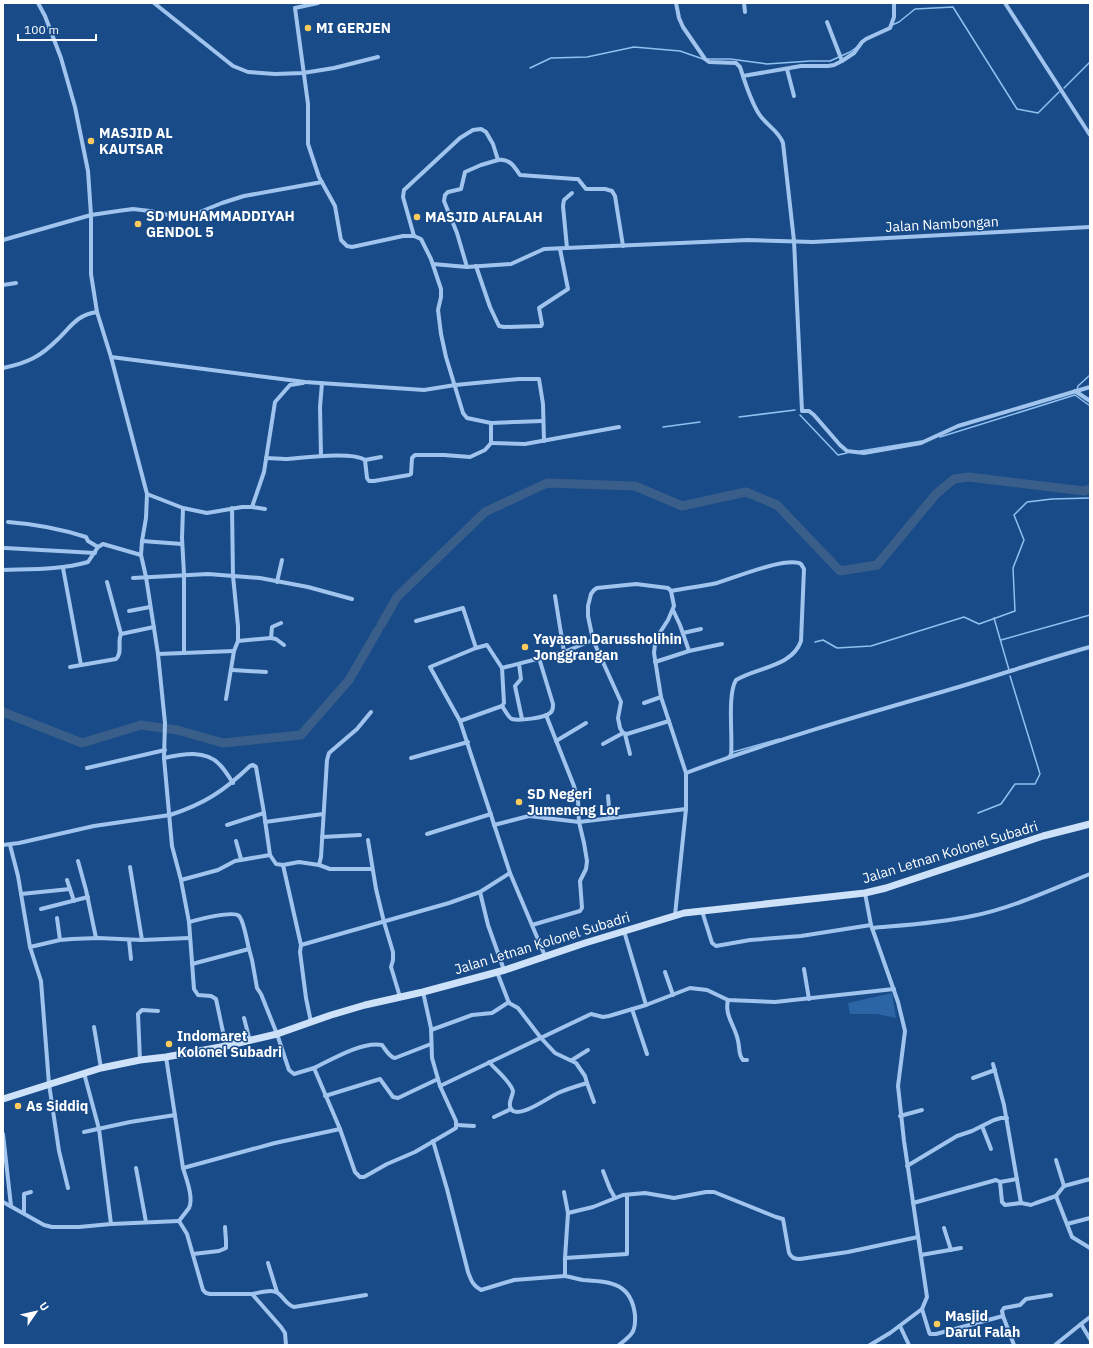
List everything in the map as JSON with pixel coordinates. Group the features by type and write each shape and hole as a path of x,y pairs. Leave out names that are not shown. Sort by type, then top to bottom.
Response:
{"main road":[{"name":"Jalan Letnan Kolonel Subadri","path":"3,1099 102,1068 140,1060 166,1057 226,1046 277,1034 365,1005 422,992 500,971 676,915 865,893 893,886 1043,836 1090,824"}],"street":[{"path":"38,3 45,16 61,58 75,108 88,171 91,215 91,274 97,312 112,357 147,494 146,518 141,555 146,576 158,654 165,722 164,758 172,846 189,922 194,989 196,994 202,997 211,996 216,999 226,1046"},
{"path":"154,3 232,66 248,72 275,74 303,73 378,58"},
{"path":"318,3 295,8 308,104 308,144 315,167 335,206 341,240 347,246 352,247 403,236 414,236 421,239 433,264 441,289 438,310 441,334 446,357 463,413 467,418 491,423 543,421"},
{"path":"676,3 679,18 683,27 705,60 709,62 736,63 740,66 756,108 764,120 779,135 783,143 794,241 802,411 808,411 814,414 840,445 847,451 864,453 921,443 958,426 1090,387"},
{"path":"744,3 745,12"},
{"path":"743,76 801,66 828,66 842,61 854,53 866,39 890,28 894,17 894,3"},
{"path":"1005,3 1090,135"},
{"path":"827,22 842,61"},
{"path":"787,69 794,96"},
{"path":"414,236 403,197 404,190 460,138 473,130 480,129 486,132 493,144 498,160"},
{"path":"467,267 458,233 444,200 445,196 448,192 461,189 465,172 481,165 504,159 508,161 520,175 578,179 586,189 605,189 613,193 624,246"},
{"path":"3,240 91,215 133,209 173,216 190,216 222,202 244,196 322,182"},
{"path":"567,248 563,206 564,200 572,194"},
{"name":"Jalan Nambongan","path":"433,264 467,267 511,264 538,250 560,248 748,240 813,242 1090,227"},
{"path":"476,266 490,307 499,326 541,326 542,324 539,308 568,289 560,248"},
{"path":"3,285 16,284"},
{"path":"3,368 19,365 30,360 59,339 72,323 80,317 97,312"},
{"path":"112,357 305,382 424,390 455,385 519,379 539,379 543,404 544,441"},
{"path":"252,507 264,472 275,402 290,385 305,382"},
{"path":"321,456 320,407 322,383"},
{"path":"1075,391 1090,402"},
{"path":"365,460 367,478 369,481 409,475 411,474 412,458 415,455 470,457 485,450 491,443 491,423"},
{"path":"491,443 525,444 619,427"},
{"path":"266,458 283,459 321,456 356,456 365,460 381,457"},
{"path":"147,494 183,508 207,512 232,508 252,507 265,509"},
{"path":"183,508 182,544 184,574 184,654"},
{"path":"226,699 234,651 238,641 233,576 232,508"},
{"path":"8,522 25,523 69,532 86,537 88,541 98,547"},
{"path":"142,541 182,544"},
{"path":"3,570 63,568 88,562 98,547 103,544 141,555"},
{"path":"5,548 95,553"},
{"path":"277,582 282,560"},
{"path":"630,754 624,734 620,728 618,718 621,702 592,640 588,606 591,594 594,590 597,588 636,584 668,588 672,591 716,583 753,570 799,563 804,569 801,641 799,648 795,654 786,660 736,680 733,689 731,732 732,749 731,755 729,756"},
{"path":"63,568 82,665"},
{"path":"133,578 184,574 260,578 308,587 352,599"},
{"path":"70,667 118,658 119,639 121,634 107,582"},
{"path":"672,591 674,606 655,644 654,653 661,697 686,773 686,809 676,915"},
{"path":"555,596 564,652"},
{"path":"129,611 150,607"},
{"path":"416,621 463,608 476,648"},
{"path":"672,610 683,633 689,651"},
{"path":"270,638 272,627 281,623"},
{"path":"121,634 154,627"},
{"path":"683,633 700,629"},
{"path":"238,641 270,638 276,639 284,646"},
{"path":"502,668 564,652 592,640"},
{"path":"655,662 689,651 722,644"},
{"path":"502,706 504,703 502,668 488,646 476,648 430,667 460,722 468,742 510,873 545,956"},
{"path":"686,773 729,756 866,713 967,685 1090,647"},
{"path":"158,654 234,651"},
{"path":"502,706 511,718 516,720 546,716 553,710 553,704 539,658"},
{"path":"519,664 521,679 514,686 522,719"},
{"path":"232,670 266,672"},
{"path":"644,703 661,697"},
{"path":"460,722 502,706"},
{"path":"318,865 321,857 326,766 329,753 357,729 371,712"},
{"path":"532,925 577,913 581,910 580,881 586,869 587,861 579,822 577,794 546,716"},
{"path":"603,744 624,734 669,721"},
{"path":"556,741 586,723"},
{"path":"411,758 468,742"},
{"path":"87,768 165,750"},
{"path":"164,758 185,753 213,758 220,764 233,783"},
{"path":"3,845 10,845 94,826 170,815 180,812 214,796 233,783 250,766 253,765 256,767 270,855 276,864 283,865 299,862 318,865 330,869 372,869"},
{"path":"608,796 610,818"},
{"path":"494,825 528,816 579,822 686,809"},
{"path":"227,825 264,813"},
{"path":"265,822 323,814"},
{"path":"427,834 491,814"},
{"path":"322,837 360,835"},
{"path":"368,840 372,869 384,922 393,952 391,967 400,997"},
{"path":"236,841 241,859"},
{"path":"10,845 21,894 30,947 40,977 43,995 49,1084 59,1151 68,1188"},
{"path":"180,880 218,870 241,859 270,855"},
{"path":"78,861 88,897 96,938"},
{"path":"283,865 301,945 300,952 306,998 311,1022"},
{"path":"130,867 142,940"},
{"path":"301,945 449,903 480,892 510,873"},
{"path":"702,911 712,943 716,946 750,940 800,936 872,926 923,924 972,916 999,909 1090,874"},
{"path":"67,880 74,901"},
{"path":"21,894 70,889"},
{"path":"480,892 509,1002 518,1008 541,1038 560,1056 572,1060 582,1071 594,1102"},
{"path":"865,893 872,926 894,989 905,1031 898,1086 900,1116 927,1297 922,1309 900,1326 870,1345"},
{"path":"41,909 88,897"},
{"path":"189,922 215,916 235,914 239,916 254,970 257,988 261,994 277,1034 290,1072 294,1074 314,1068 369,1044 382,1044 392,1058 431,1044"},
{"path":"57,918 60,940"},
{"path":"624,931 646,1005"},
{"path":"30,947 60,940 96,938 129,940 189,938"},
{"path":"129,940 131,959"},
{"path":"192,964 248,949"},
{"path":"804,969 809,999"},
{"path":"665,972 673,995"},
{"path":"440,1086 591,1014 606,1017 646,1005 690,988 707,990 728,1000 775,1002 894,989"},
{"path":"422,992 431,1030 434,1066 440,1086 457,1125"},
{"path":"728,1000 728,1014 738,1041 740,1058 747,1060"},
{"path":"431,1030 472,1015 492,1013 509,1002"},
{"path":"632,1009 647,1054"},
{"path":"140,1060 138,1014 142,1010 158,1011"},
{"path":"244,1018 250,1041"},
{"path":"94,1028 102,1068"},
{"path":"572,1060 588,1050"},
{"path":"166,1057 183,1168 188,1183 190,1199 189,1207 179,1221"},
{"path":"490,1062 511,1086 513,1092 509,1104 511,1109 518,1112 539,1104 555,1094 587,1083"},
{"path":"993,1064 1007,1118 1021,1203"},
{"path":"314,1068 340,1129 355,1172 360,1177 364,1177 387,1164 414,1152 453,1130 457,1125"},
{"path":"973,1078 995,1070"},
{"path":"84,1073 99,1129 111,1224"},
{"path":"325,1096 380,1079 391,1094 398,1098 438,1079"},
{"path":"494,1117 511,1109"},
{"path":"900,1116 922,1110"},
{"path":"84,1132 130,1122 175,1115"},
{"path":"907,1166 957,1136 994,1120 1007,1118"},
{"path":"457,1125 474,1126"},
{"path":"982,1126 991,1149"},
{"path":"183,1168 276,1143 340,1129"},
{"path":"3,1134 11,1206"},
{"path":"433,1141 468,1272 476,1288 481,1290 514,1280 565,1276 581,1280 603,1281 614,1284 626,1290 630,1296 634,1309 635,1327 633,1333 619,1345"},
{"path":"1056,1160 1064,1186"},
{"path":"136,1168 146,1222"},
{"path":"603,1171 614,1198"},
{"path":"913,1203 990,1181 996,1180 1000,1182 1017,1179"},
{"path":"1000,1182 1002,1202 1006,1205 1021,1203 1031,1205 1056,1196 1064,1186 1090,1179"},
{"path":"24,1214 24,1194 31,1192"},
{"path":"564,1192 568,1213 565,1276"},
{"path":"568,1213 593,1207 614,1198 626,1195 645,1193 674,1198 714,1192 776,1218 783,1219 789,1253 791,1257 795,1259 848,1252 918,1237"},
{"path":"565,1258 627,1254 626,1195"},
{"path":"1056,1196 1072,1237 1090,1248"},
{"path":"3,1202 52,1227 79,1227 179,1221"},
{"path":"1067,1224 1090,1218"},
{"path":"179,1221 187,1234 201,1287 206,1292 252,1294 272,1291 277,1292"},
{"path":"193,1254 219,1251 226,1248 225,1227"},
{"path":"944,1228 951,1250"},
{"path":"921,1256 961,1248"},
{"path":"268,1263 277,1292 289,1306 294,1307 366,1296"},
{"path":"252,1294 282,1326 285,1333 286,1345"},
{"path":"1014,1345 1003,1316 1002,1311 1004,1308 1020,1305 1026,1299 1051,1295"},
{"path":"922,1309 928,1332 930,1334 936,1334 1003,1316"},
{"path":"1054,1345 1090,1318"},
{"path":"1081,1324 1090,1339"},
{"path":"900,1326 909,1345"}],"shaded area":[{"path":"892,993 896,1018 877,1014 850,1014 848,1003"}],"waterway":[{"path":"892,25 899,22 915,9 953,7 1017,109 1038,113 1059,92"},
{"path":"530,68 551,58 587,57 634,47 680,51 703,59"},
{"path":"707,59 730,59 767,64 830,61 850,52 857,47"},
{"path":"1064,88 1090,62"},
{"path":"1077,390 1078,386 1090,375"},
{"path":"940,437 1075,395 1090,406"},
{"path":"739,417 795,410"},
{"path":"800,415 838,455 847,453"},
{"path":"663,427 700,422"},
{"path":"860,451 922,441"},
{"path":"381,625 397,597 485,512 547,483 635,486 682,506 746,492 777,505 840,571 877,565 936,494 954,479 969,477 1084,491 1090,489"},
{"path":"815,642 823,640 837,648 871,646 964,617 979,624 1015,611 1013,568 1024,540 1014,515 1027,502 1052,499 1090,498"},
{"path":"1001,640 1090,615"},
{"path":"994,618 1009,670"},
{"path":"3,712 82,743 141,725 177,730 223,743 301,735 349,680 378,630"},
{"path":"978,813 1001,804 1015,784 1035,784 1040,774 1010,676"},
{"path":"733,752 779,739"}],"place":[{"name":"MI GERJEN","path":"308,28"},
{"name":"MASJID AL KAUTSAR","path":"91,141"},
{"name":"MASJID ALFALAH","path":"417,217"},
{"name":"SD MUHAMMADDIYAH GENDOL 5","path":"138,224"},
{"name":"Yayasan Darussholihin Jonggrangan","path":"525,647"},
{"name":"SD Negeri Jumeneng Lor","path":"519,802"},
{"name":"Indomaret Kolonel Subadri","path":"169,1044"},
{"name":"As Siddiq","path":"18,1106"},
{"name":"Masjid Darul Falah","path":"937,1324"}]}
